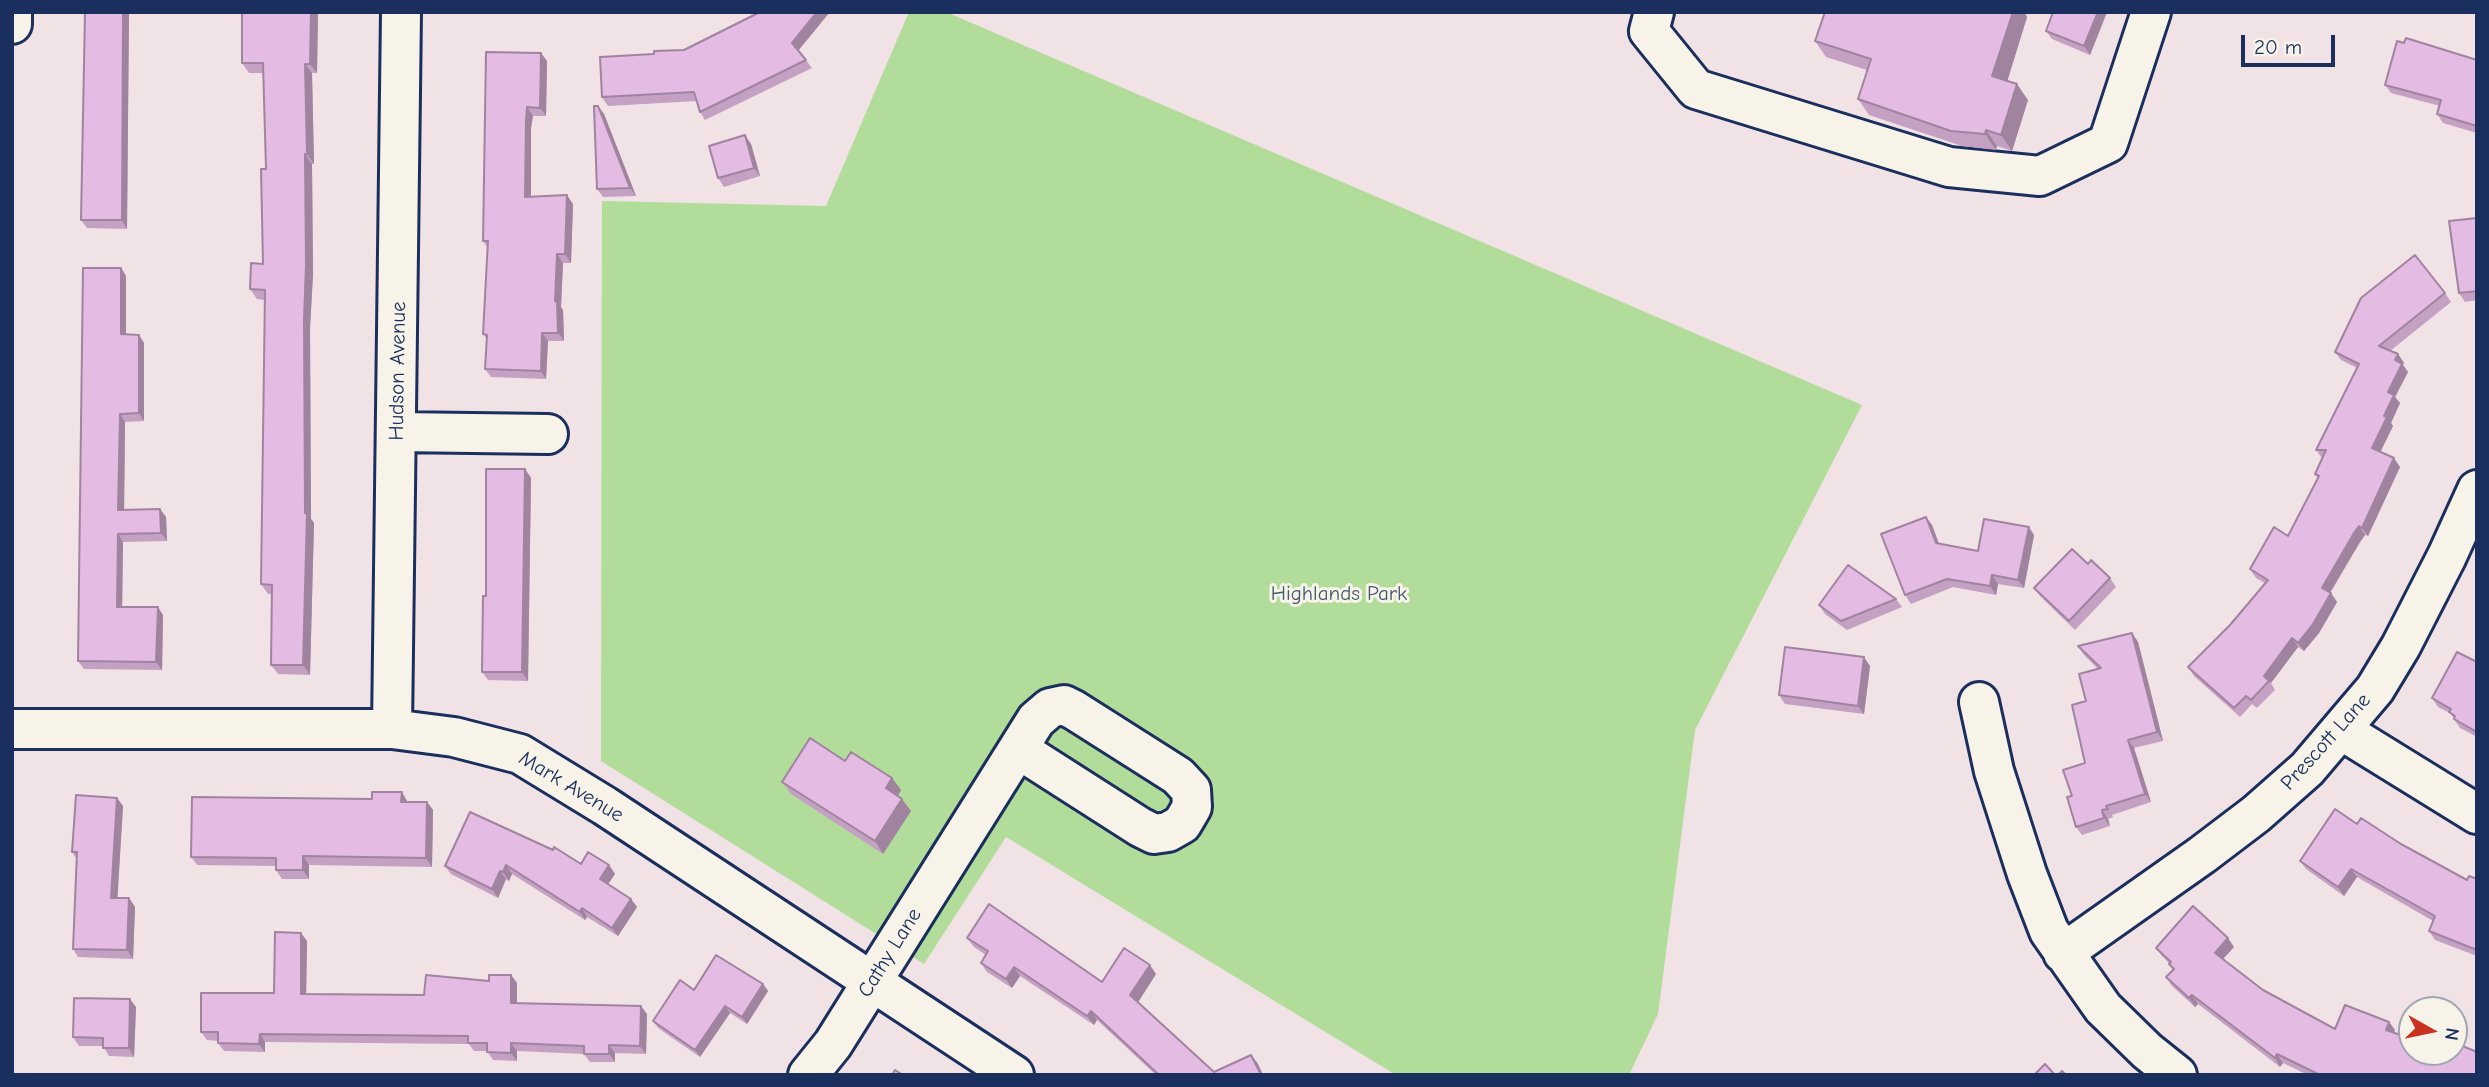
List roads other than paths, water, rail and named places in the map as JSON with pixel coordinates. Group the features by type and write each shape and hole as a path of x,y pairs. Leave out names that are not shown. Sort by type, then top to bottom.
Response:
{"street":[{"path":"12,12 12,24"},
{"name":"Hudson Avenue","path":"392,729 401,12"},
{"path":"1654,12 1648,31 1696,89 1949,167 2040,176 2108,143 2151,12"},
{"path":"397,432 548,434"},
{"name":"Prescott Lane","path":"2063,953 2202,855 2256,814 2307,769 2375,689 2401,646 2477,490"},
{"path":"1979,702 1994,771 2027,874 2049,931 2103,1008 2147,1051 2177,1075"},
{"name":"Mark Avenue","path":"12,729 392,729 454,737 520,754 605,806 1014,1075"},
{"path":"2341,730 2477,814"},
{"name":"Cathy Lane","path":"808,1075 834,1044 1018,748"}],"park label":[{"name":"Highlands Park","path":"1339,594"}]}
